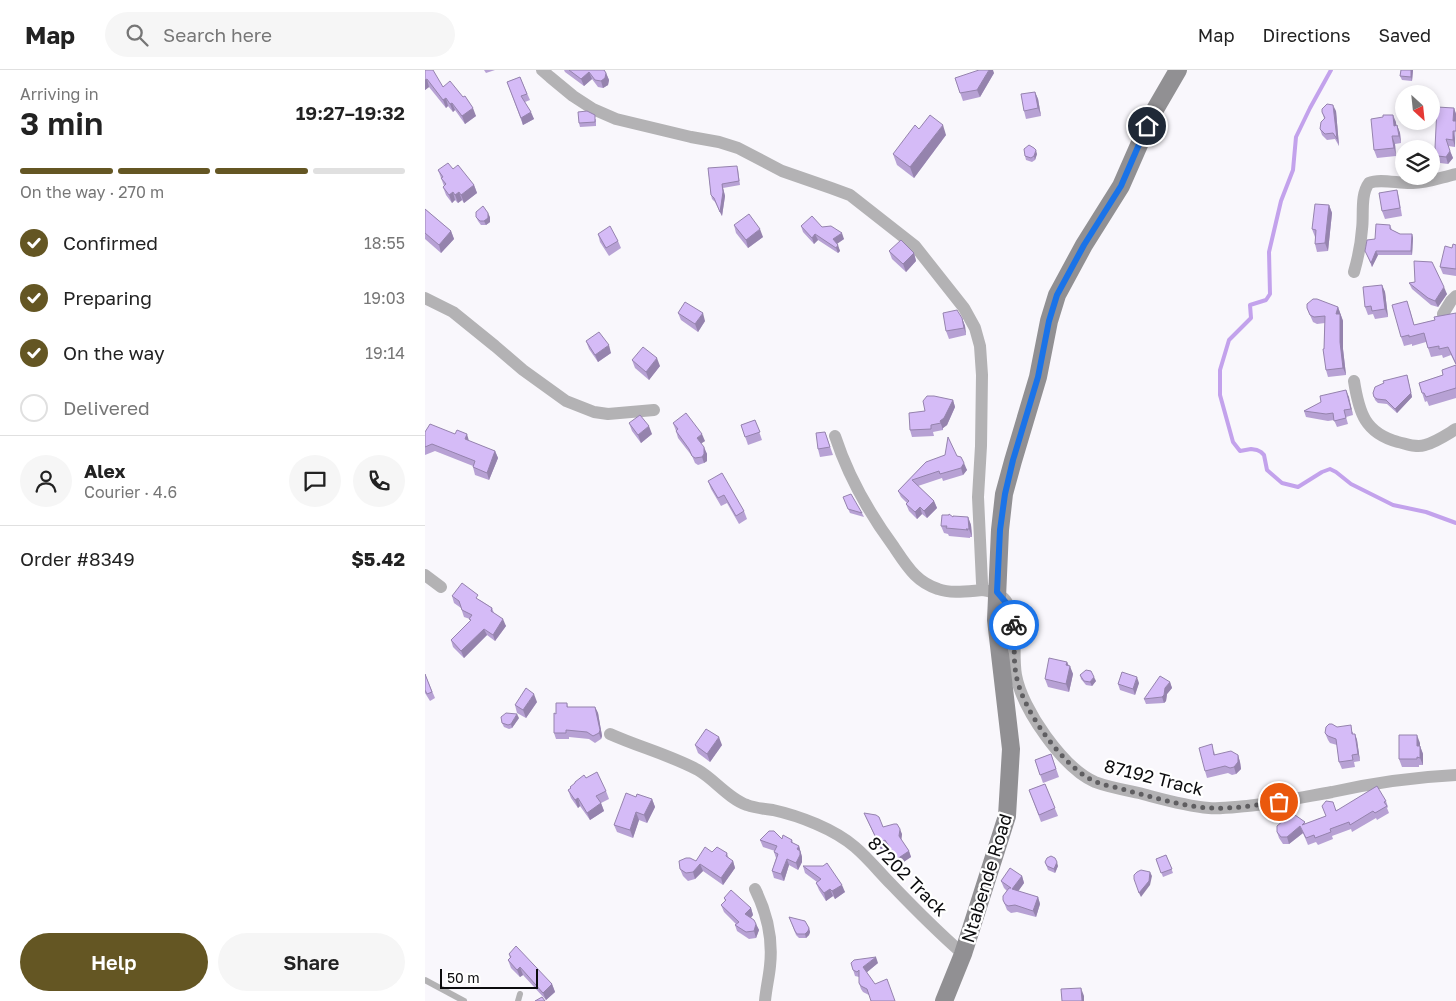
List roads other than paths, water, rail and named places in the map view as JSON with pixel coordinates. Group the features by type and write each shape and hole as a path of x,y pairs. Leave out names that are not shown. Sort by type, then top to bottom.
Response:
{"street":[{"path":"542,70 549,78 573,96 593,109 616,119 738,148 782,171 850,196 915,246 965,308 975,328 980,346 982,375 978,498 980,561 990,591 956,592 939,590 925,583 914,574 882,531 856,486 841,455 835,436"},
{"name":"Ntabende Road","path":"944,1001 963,954 1007,816 1011,749 996,620 990,591 1005,494 1013,460 1038,377 1049,321 1057,295 1084,245 1121,186 1153,113 1178,70"},
{"path":"1354,272 1363,228 1364,192 1369,183 1375,180 1397,183 1427,182 1456,174"},
{"path":"1443,314 1456,296"},
{"path":"425,298 453,312 523,370 566,401 594,412 609,414 654,410"},
{"path":"1354,381 1362,414 1368,424 1379,434 1393,440 1417,446 1434,442 1456,429"},
{"path":"425,575 441,587"},
{"name":"87192 Track","path":"990,591 1005,600 1011,610 1014,626 1013,654 1016,675 1021,694 1036,723 1052,745 1074,767 1095,781 1177,804 1211,808 1279,802 1356,787 1456,775"},
{"name":"87202 Track","path":"611,734 694,768 746,805 800,818 824,828 855,847 933,928 963,954"},
{"path":"755,888 762,901 770,933 770,968 765,1001"}],"lane":[{"path":"425,980 464,1001"}],"waterway":[{"path":"1331,70 1296,137 1293,170 1281,201 1269,252 1270,294 1266,300 1250,305 1251,318 1229,340 1220,370 1220,395 1233,442 1240,451 1251,449 1261,452 1264,455 1267,470 1282,483 1298,487 1330,469 1351,484 1393,505 1426,512 1456,523"}]}
